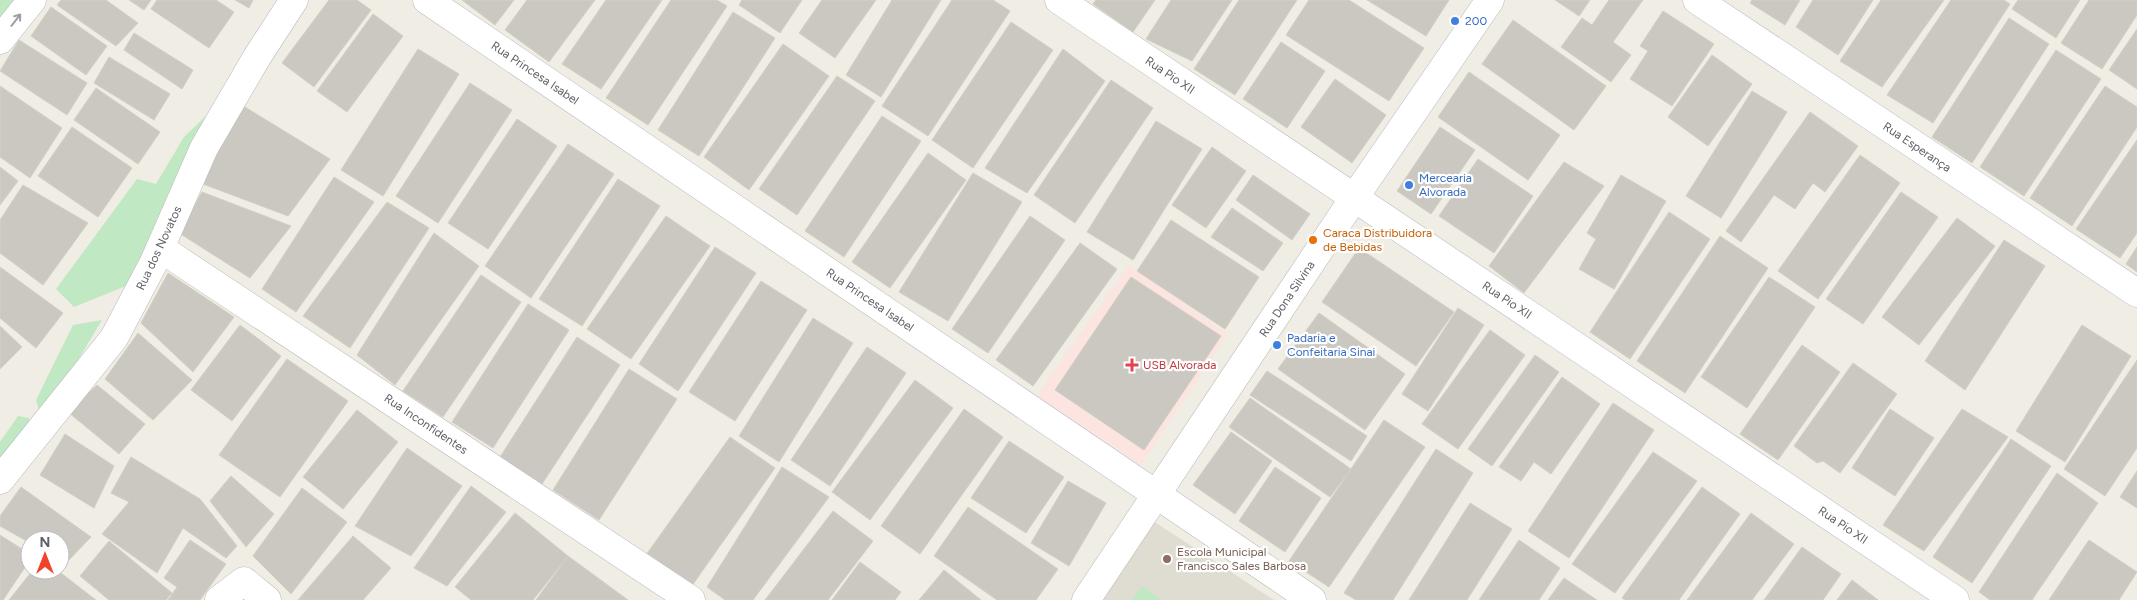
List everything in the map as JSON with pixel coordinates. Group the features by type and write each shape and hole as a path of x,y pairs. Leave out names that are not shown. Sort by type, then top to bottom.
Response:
{"street":[{"path":"0,40 32,0"},
{"name":"Rua dos Novatos","path":"0,480 114,338 160,248 204,148 294,0"},
{"name":"Rua Princesa Isabel","path":"427,0 1312,600"},
{"name":"Rua Pio XII","path":"1059,0 1955,600"},
{"name":"Rua Dona Silvina","path":"1086,600 1354,198 1490,0"},
{"name":"Rua Esperança","path":"1698,0 2137,293"},
{"name":"Rua Inconfidentes","path":"160,248 691,600"},
{"path":"219,600 244,581 267,600"}],"shaded area":[{"name":"USB Alvorada","path":"1129,265 1227,334 1141,465 1036,397"},
{"name":"Escola Municipal Francisco Sales Barbosa","path":"1150,519 1274,600 1096,600"}],"green space":[{"path":"0,0 19,0 0,23"},
{"path":"212,110 131,284 74,307 56,289 137,179 156,184 184,137"},
{"path":"102,320 42,420 36,400 73,325"},
{"path":"18,416 29,418 31,432 0,472 0,442"},
{"path":"1142,586 1162,600 1132,600"}],"building":[{"path":"61,0 106,0 138,23 116,46 57,5"},
{"path":"129,0 151,0 144,10"},
{"path":"157,0 216,0 234,12 209,48 151,9"},
{"path":"235,0 253,0 249,8"},
{"path":"329,0 357,0 371,10 314,87 282,63"},
{"path":"462,0 514,0 495,25"},
{"path":"527,0 595,0 549,62 505,30"},
{"path":"606,0 662,0 601,89 562,64"},
{"path":"671,0 717,0 727,6 648,125 606,98"},
{"path":"742,0 802,0 780,33 739,5"},
{"path":"822,0 876,0 835,58 799,33"},
{"path":"892,0 941,0 881,97 846,75"},
{"path":"952,0 993,0 1010,11 928,136 882,106"},
{"path":"1096,0 1155,0 1133,32 1093,4"},
{"path":"1171,0 1232,0 1192,61 1146,39"},
{"path":"1239,0 1297,0 1235,95 1194,69"},
{"path":"1309,0 1349,0 1424,48 1389,101 1286,35"},
{"path":"1367,0 1449,0 1426,36"},
{"path":"1555,0 1590,0 1579,16"},
{"path":"1609,0 1643,0 1613,42 1631,55 1611,82 1561,47 1582,18 1592,25"},
{"path":"1752,0 1800,0 1785,25 1750,3"},
{"path":"1813,0 1873,0 1838,55 1796,27"},
{"path":"1881,0 1944,0 1882,87 1840,61"},
{"path":"1951,0 2004,0 2010,4 1933,123 1887,95"},
{"path":"2018,0 2080,0 2056,38 2012,9"},
{"path":"2089,0 2137,0 2137,15 2102,69 2061,43"},
{"path":"51,7 107,46 86,75 31,36"},
{"path":"1663,11 1714,44 1672,106 1630,79 1648,51 1640,46"},
{"path":"733,12 775,38 699,156 658,130"},
{"path":"373,14 403,36 347,112 317,91"},
{"path":"2009,18 2049,44 1972,163 1932,137"},
{"path":"1513,20 1606,86 1574,130 1482,64"},
{"path":"1011,22 1053,50 973,168 932,140"},
{"path":"2137,29 2137,89 2109,70"},
{"path":"134,33 193,70 182,89 124,50"},
{"path":"19,40 87,83 67,115 0,71"},
{"path":"1281,42 1325,71 1287,128 1243,99"},
{"path":"783,44 829,76 749,190 704,157"},
{"path":"418,49 459,74 383,196 341,170"},
{"path":"1063,49 1105,81 1027,193 985,168"},
{"path":"2056,50 2101,79 2024,196 1980,167"},
{"path":"1712,55 1752,84 1708,146 1668,117"},
{"path":"109,57 170,94 154,120 94,83"},
{"path":"1469,72 1560,135 1528,180 1438,117"},
{"path":"837,76 875,101 797,215 759,189"},
{"path":"1335,79 1386,115 1352,163 1301,127"},
{"path":"1111,80 1153,108 1075,223 1034,195"},
{"path":"470,83 512,110 438,223 396,196"},
{"path":"0,86 62,128 30,178 0,157"},
{"path":"2105,86 2137,107 2137,127 2072,226 2030,198"},
{"path":"96,88 160,132 138,164 74,120"},
{"path":"1752,91 1787,112 1721,218 1686,196"},
{"path":"240,104 330,159 288,216 203,184"},
{"path":"1810,112 1858,146 1825,192 1813,183 1795,209 1774,195 1741,242 1726,231"},
{"path":"882,116 921,141 844,257 805,231"},
{"path":"517,119 557,146 488,249 448,223"},
{"path":"1156,121 1202,149 1133,260 1087,232"},
{"path":"72,127 132,168 98,217 38,176"},
{"path":"1440,127 1475,150 1431,214 1397,191"},
{"path":"2137,140 2137,233 2120,258 2076,229"},
{"path":"568,144 614,174 531,298 485,266"},
{"path":"1212,147 1246,171 1206,228 1172,205"},
{"path":"928,153 966,180 890,288 852,262"},
{"path":"1860,155 1900,183 1818,299 1778,271"},
{"path":"1478,159 1533,196 1494,253 1439,216"},
{"path":"1564,162 1604,186 1524,293 1489,266"},
{"path":"0,167 18,181 0,205"},
{"path":"973,173 1022,202 948,321 899,292"},
{"path":"1253,175 1310,214 1292,240 1236,200"},
{"path":"1621,175 1666,201 1614,289 1579,269 1596,239 1587,233"},
{"path":"334,177 374,202 296,312 262,289"},
{"path":"618,179 660,206 582,326 539,299"},
{"path":"23,185 88,223 43,285 0,253 0,220"},
{"path":"202,192 291,226 250,278 179,233"},
{"path":"1901,192 1938,217 1863,324 1826,299"},
{"path":"387,202 429,228 350,348 303,316"},
{"path":"1232,208 1283,243 1263,271 1211,237"},
{"path":"1669,212 1710,239 1630,359 1590,332"},
{"path":"666,216 710,246 631,359 587,329"},
{"path":"1030,216 1065,240 988,353 952,329"},
{"path":"1957,218 1995,246 1919,345 1882,317"},
{"path":"1171,220 1259,277 1225,329 1137,271"},
{"path":"434,233 479,266 395,385 357,355"},
{"path":"1720,236 1768,268 1685,393 1637,361"},
{"path":"2004,240 2045,266 1965,390 1925,361"},
{"path":"1080,243 1117,269 1033,386 996,360"},
{"path":"715,247 756,273 678,391 639,364"},
{"path":"2137,247 2137,272 2126,264"},
{"path":"1359,248 1454,312 1416,366 1322,302"},
{"path":"0,267 63,313 36,348 0,318"},
{"path":"168,273 234,317 193,372 141,323"},
{"path":"481,275 521,302 443,417 403,391"},
{"name":"USB Alvorada","path":"1131,277 1221,336 1144,450 1055,390"},
{"path":"1769,277 1815,307 1747,408 1701,377"},
{"path":"761,281 807,310 735,421 689,392"},
{"path":"528,304 569,330 493,448 452,422"},
{"path":"1458,308 1484,325 1428,411 1402,394"},
{"path":"1319,313 1405,374 1365,430 1278,369"},
{"path":"813,318 853,343 779,462 739,436"},
{"path":"240,325 281,356 232,421 191,390"},
{"path":"2082,325 2131,356 2065,462 2016,431"},
{"path":"0,326 22,347 0,369"},
{"path":"1490,330 1525,355 1458,449 1422,424"},
{"path":"138,333 192,380 153,420 105,379"},
{"path":"577,337 620,365 542,484 500,457"},
{"path":"1802,345 1840,372 1778,460 1740,434"},
{"path":"867,347 906,373 830,486 791,460"},
{"path":"1535,355 1559,372 1492,466 1468,449"},
{"path":"287,359 348,401 280,497 219,455"},
{"path":"2137,360 2137,448 2105,496 2064,469"},
{"path":"1853,363 1897,394 1840,473 1823,461 1817,463 1794,446"},
{"path":"629,369 677,399 599,520 553,490"},
{"path":"1267,371 1367,436 1351,461 1250,395"},
{"path":"1562,377 1600,404 1551,474 1534,462 1521,481 1499,467"},
{"path":"915,380 953,408 870,520 832,492"},
{"path":"97,385 145,424 119,454 68,412"},
{"path":"1250,398 1351,469 1330,497 1229,427"},
{"path":"1613,403 1654,430 1569,558 1528,531"},
{"path":"964,409 1003,437 920,554 881,526"},
{"path":"1890,409 1934,438 1895,496 1852,468"},
{"path":"1962,409 2008,437 1924,551 1883,525"},
{"path":"357,410 398,442 343,509 303,477"},
{"path":"1384,420 1425,447 1329,587 1289,561"},
{"path":"1231,432 1272,461 1235,514 1193,485"},
{"path":"65,434 114,466 94,508 40,475"},
{"path":"730,437 775,468 691,587 646,555"},
{"path":"2011,439 2051,466 1972,583 1933,557"},
{"path":"1009,441 1064,477 1026,533 971,498"},
{"path":"407,448 462,486 411,556 355,526"},
{"path":"1436,449 1473,473 1393,600 1356,600 1344,593"},
{"path":"1653,452 1697,481 1615,593 1572,564"},
{"path":"131,457 200,499 237,546 226,558 183,528 157,573 102,534 129,502 111,493"},
{"path":"782,467 829,497 753,600 725,600 707,587"},
{"path":"1275,467 1321,498 1285,552 1239,521"},
{"path":"2137,471 2137,508 2120,497"},
{"path":"2057,473 2098,503 2032,600 1990,600 1979,592"},
{"path":"231,476 274,514 246,547 210,501"},
{"path":"1068,481 1106,503 1069,566 1031,543"},
{"path":"471,486 506,512 447,586 414,568"},
{"path":"21,487 91,537 70,559 70,530 20,530 20,537 0,526 0,516"},
{"path":"1702,487 1740,514 1679,600 1625,600 1622,598"},
{"path":"302,488 347,522 291,594 253,556"},
{"path":"1470,503 1512,529 1467,600 1409,600"},
{"path":"968,507 1058,569 1036,600 997,600 934,556"},
{"path":"833,511 873,541 828,600 765,600"},
{"path":"515,513 568,556 533,600 471,600 455,587"},
{"path":"1751,513 1794,544 1752,600 1687,600"},
{"path":"0,535 20,548 20,575 3,600 0,600"},
{"path":"353,536 391,568 363,600 298,600"},
{"path":"190,540 226,564 200,600 168,600 177,587 164,578"},
{"path":"1519,540 1560,568 1539,600 1479,600"},
{"path":"2089,540 2137,572 2119,600 2049,600"},
{"path":"109,541 172,593 166,600 109,600 80,576"},
{"path":"1802,547 1841,574 1823,600 1764,600"},
{"path":"568,556 628,600 536,600"},
{"path":"860,562 901,592 895,600 832,600"},
{"path":"944,570 981,600 919,600"},
{"path":"1564,578 1597,600 1548,600"},
{"path":"25,580 70,580 96,600 9,600"},
{"path":"1852,580 1878,600 1837,600"}],"place":[{"name":"200","path":"1455,21"},
{"name":"Mercearia Alvorada","path":"1409,185"},
{"name":"Caraca Distribuidora de Bebidas","path":"1313,240"},
{"name":"Padaria e Confeitaria Sinai","path":"1277,345"},
{"name":"USB Alvorada","path":"1132,365"},
{"name":"Escola Municipal Francisco Sales Barbosa","path":"1167,559"}]}
